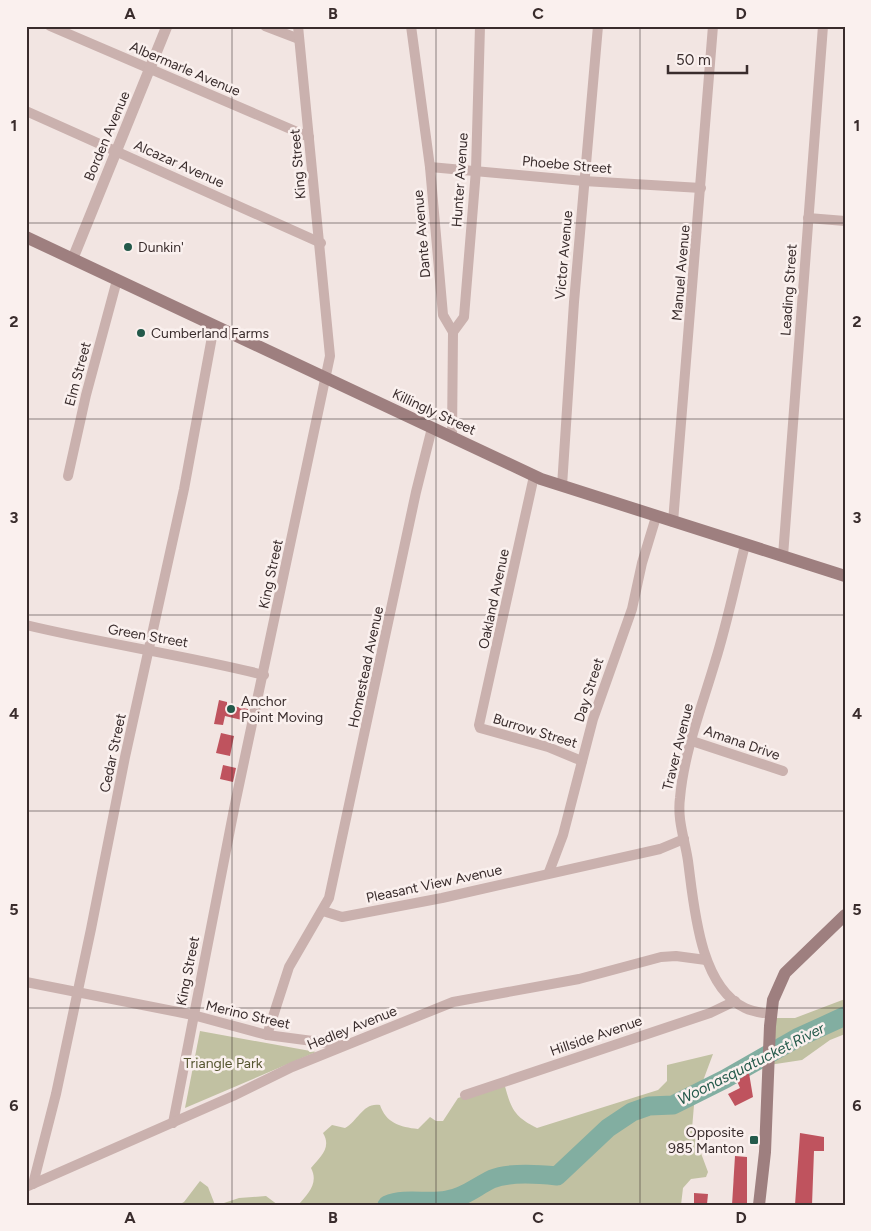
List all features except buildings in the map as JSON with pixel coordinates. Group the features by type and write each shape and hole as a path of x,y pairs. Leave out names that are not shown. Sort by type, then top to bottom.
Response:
{"main road":[{"name":"Killingly Street","path":"26,237 534,476 656,517 845,576"},
{"path":"760,1205 765,1152 770,1020 776,992 785,974 845,915"}],"street":[{"name":"Albermarle Avenue","path":"50,26 310,137"},
{"name":"Borden Avenue","path":"73,258 167,26"},
{"path":"264,26 299,39"},
{"name":"King Street","path":"173,1123 235,804 327,378 330,356 321,242 312,182 310,137 298,26"},
{"name":"Dante Avenue","path":"411,26 430,167 443,315 453,332 452,437"},
{"name":"Hunter Avenue","path":"453,332 464,317 476,170 480,26"},
{"name":"Victor Avenue","path":"562,486 584,181 598,26"},
{"name":"Manuel Avenue","path":"673,522 713,26"},
{"name":"Leading Street","path":"783,556 823,26"},
{"name":"Alcazar Avenue","path":"26,111 321,242"},
{"name":"Phoebe Street","path":"430,167 584,181 701,188"},
{"path":"808,218 845,221"},
{"name":"Elm Street","path":"68,476 86,395 117,280"},
{"name":"Cedar Street","path":"30,1185 56,1094 125,758 184,489 214,326"},
{"name":"Homestead Avenue","path":"324,911 335,875 405,540 432,428"},
{"name":"Oakland Avenue","path":"480,728 534,476"},
{"name":"Day Street","path":"549,872 564,836 593,719 632,608 642,563 656,517"},
{"name":"Traver Avenue","path":"745,545 718,652 692,740 680,799 680,818 700,944 706,960 713,974 736,1001 770,1020"},
{"name":"Green Street","path":"26,625 55,633 204,660 264,675"},
{"name":"Burrow Street","path":"480,728 548,747 582,760"},
{"name":"Amana Drive","path":"692,740 783,771"},
{"name":"Pleasant View Avenue","path":"324,911 342,917 442,898 549,872 660,849 684,839"},
{"path":"267,1035 289,967 324,911"},
{"name":"Hedley Avenue","path":"30,1185 173,1123 292,1067 453,1002 579,979 661,957 676,956 706,960"},
{"name":"Merino Street","path":"26,982 193,1016 267,1035 346,1045"},
{"name":"Hillside Avenue","path":"466,1095 710,1013 736,1001"}],"green space":[{"path":"845,999 845,1034 830,1040 802,1060 769,1065 767,1018 795,1018"},
{"name":"Triangle Park","path":"200,1031 316,1052 185,1108"},
{"path":"713,1054 694,1105 692,1129 708,1172 706,1177 691,1179 683,1188 681,1205 298,1205 313,1183 314,1179 311,1168 326,1148 323,1133 332,1125 345,1128 369,1106 380,1105 386,1116 394,1123 418,1129 430,1117 436,1121 443,1121 458,1098 504,1083 514,1110 529,1124 537,1128 658,1090 667,1081 667,1065"},
{"path":"200,1181 208,1187 215,1205 178,1205 184,1202"},
{"path":"266,1196 278,1205 218,1205 239,1198"}],"waterway":[{"name":"Woonasquatucket River","path":"387,1205 402,1201 453,1199 492,1179 507,1175 533,1174 557,1176 608,1128 632,1112 649,1106 673,1105 725,1079 797,1038 845,1016"}],"place":[{"name":"Dunkin'","path":"128,247"},
{"name":"Cumberland Farms","path":"141,333"},
{"name":"Anchor Point Moving","path":"231,709"},
{"name":"Opposite 985 Manton","path":"754,1140"}]}
